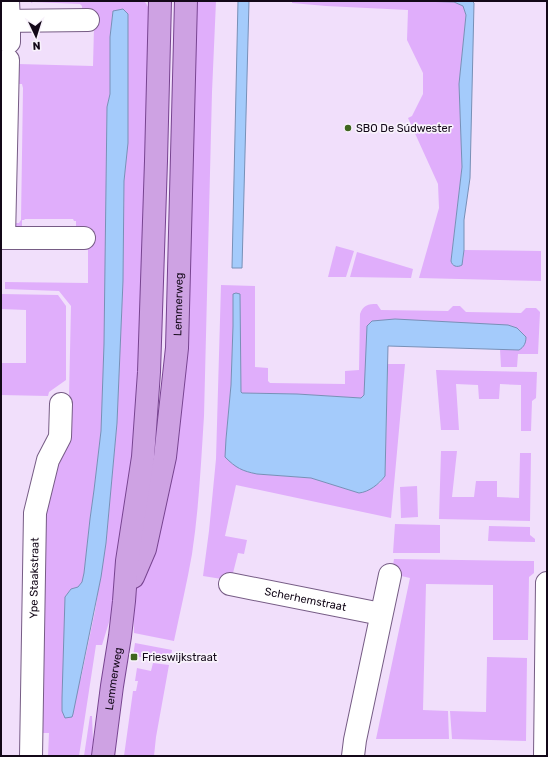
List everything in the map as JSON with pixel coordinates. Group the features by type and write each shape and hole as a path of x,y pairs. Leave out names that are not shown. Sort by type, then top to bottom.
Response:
{"main road":[{"name":"Lemmerweg","path":"103,756 120,636 127,561 143,457 149,372 157,147 160,1"},
{"name":"Lemmerweg","path":"124,601 145,549 165,457 178,348 186,1"}],"street":[{"path":"84,238 2,238 8,51 6,14 88,20"},
{"name":"Ype Staakstraat","path":"31,756 35,513 48,460 60,437 61,404"},
{"path":"353,756 355,740 390,575"},
{"path":"545,756 547,583"},
{"name":"Scherhemstraat","path":"230,584 382,614"}],"shaded area":[{"path":"31,1 143,1 146,3 151,13 146,353 114,606 102,645 96,645 79,756 48,756 49,733 39,733 42,512 54,463 71,439 72,407 69,397 71,306 59,291 5,289 5,282 88,283 88,250 83,250 84,245 76,232 76,221 73,219 25,219 22,220 22,231 8,223 19,223 21,220 23,88 22,84 11,84 18,64 93,66 94,27 82,14 82,6 80,4 31,3","holes":["113,11 128,142 124,181 123,281 117,423 106,543 95,611 81,678 62,711 65,597 71,589 78,587 82,582 84,573 101,431 104,344 107,107 110,94 110,37"]},
{"path":"191,1 216,1 212,92 204,416 201,468 192,554 174,641 134,633 133,609 142,569 159,520"},
{"path":"292,1 454,2 463,6 466,15 459,84 462,167 451,261 452,264 463,261 464,250 541,251 541,281 419,278 439,208 438,184 408,118 412,116 423,94 423,73 407,40 408,10 326,6 292,3"},
{"path":"336,246 354,251 346,277 328,277"},
{"path":"357,252 413,269 411,278 350,277"},
{"path":"221,285 255,286 255,367 268,368 268,381 270,383 345,384 345,371 359,370 360,314 364,307 371,304 377,304 381,310 448,311 453,306 460,306 466,312 521,313 526,308 536,308 540,312 538,354 518,354 517,367 501,367 500,349 519,350 395,319 364,396 361,398 297,394 242,393 241,341 233,294 231,385 226,439 248,472 311,478 359,493 380,483 385,475 388,364 405,364 391,518 236,485 225,536 247,540 244,554 238,553 232,577 228,580 203,576 216,459"},
{"path":"1,294 58,295 66,306 66,380 49,392 48,396 1,395 1,363 26,363 26,310 1,309"},
{"path":"436,370 537,372 536,398 532,401 531,431 521,431 521,385 500,384 499,399 479,399 478,385 456,384 459,430 441,430"},
{"path":"441,451 457,451 452,497 474,497 476,481 497,481 497,497 519,498 520,453 531,453 530,521 439,519"},
{"path":"417,486 418,517 401,518 400,487"},
{"path":"395,524 440,525 440,553 393,553"},
{"path":"489,526 530,527 530,535 535,539 535,542 488,541"},
{"path":"394,559 534,561 534,573 529,577 528,640 493,640 493,585 426,584 423,710 448,711 449,739 376,739 410,578 397,575 392,572"},
{"path":"135,643 172,650 170,661 133,656"},
{"path":"487,657 527,658 526,741 452,739 450,711 486,712"},
{"path":"153,663 169,665 154,756 124,756 133,691 136,691 138,681 135,681 137,668 151,671"},
{"path":"90,716 92,716 93,742 91,756 84,756"}],"water":[{"path":"238,1 249,1 242,268 232,268"},
{"path":"418,1 472,1 474,3 470,178 464,220 464,250 462,265 458,266 454,265 451,261 462,167 459,84 466,15 463,6 454,2"},
{"path":"123,9 128,14 128,143 124,181 123,281 117,423 106,543 101,577 73,714 72,717 65,718 62,711 62,698 65,597 71,589 78,587 82,582 84,573 101,431 104,344 107,107 110,94 110,37 113,11"},
{"path":"233,294 240,294 242,393 297,394 361,398 364,395 367,326 372,321 395,319 508,325 517,328 526,337 526,341 519,350 388,346 385,476 374,487 359,493 311,478 252,473 243,470 225,457 231,385"}],"place":[{"name":"SBO De Súdwester","path":"348,128"},
{"name":"Frieswijkstraat","path":"134,657"}]}
